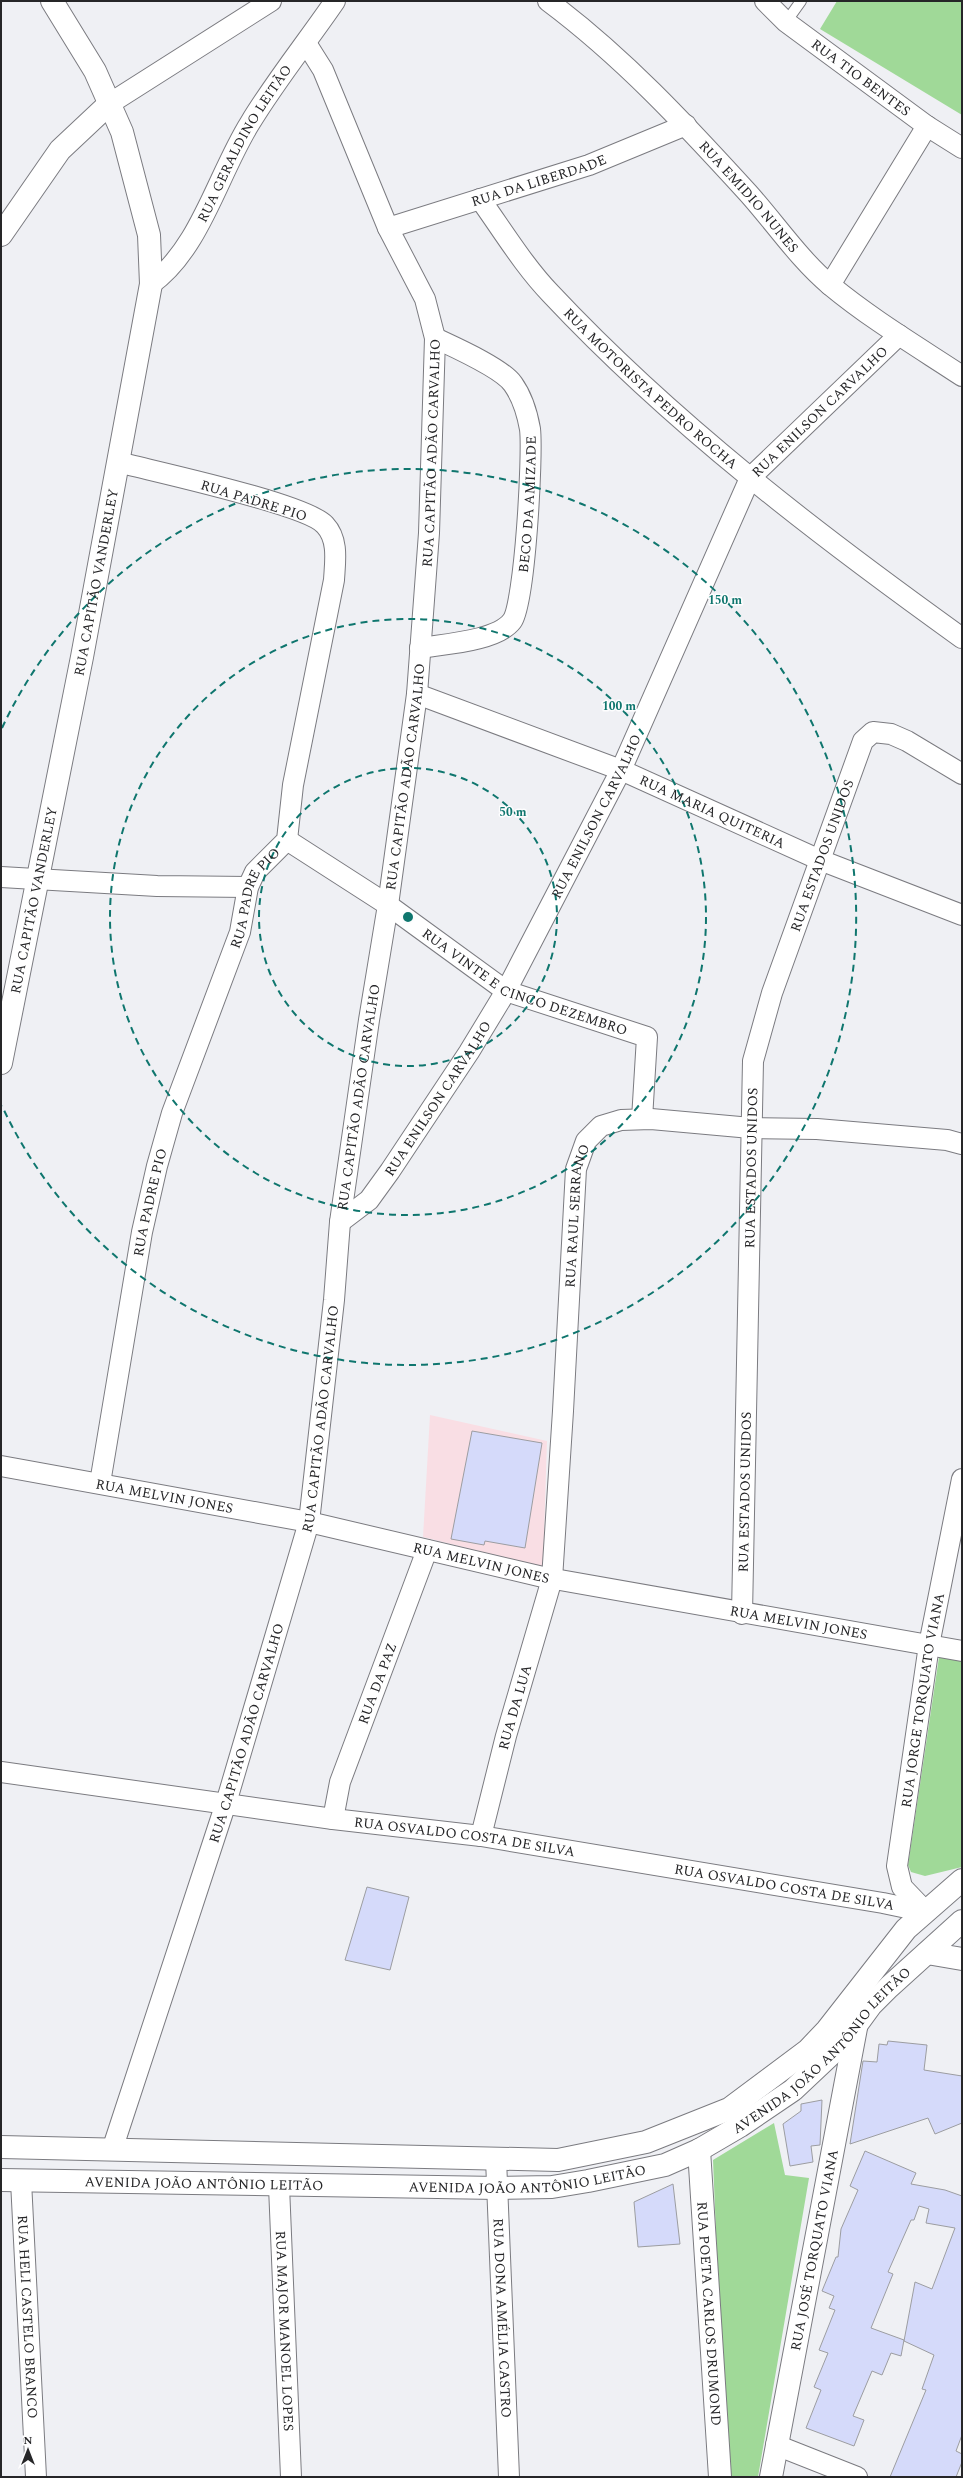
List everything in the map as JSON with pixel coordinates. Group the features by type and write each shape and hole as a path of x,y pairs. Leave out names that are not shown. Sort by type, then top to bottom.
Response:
{"street":[{"name":"RUA CAPITÃO VANDERLEY","path":"1,1063 39,880 151,284 149,235 122,132 96,71 52,1"},
{"path":"1,235 60,150 109,104 271,1"},
{"name":"RUA GERALDINO LEITÃO","path":"151,284 167,273 184,251 249,124 277,81 335,1"},
{"name":"RUA EMIDIO NUNES","path":"548,1 614,55 686,125 798,253 830,285 899,335 962,376"},
{"name":"RUA TIO BENTES","path":"765,1 786,22 928,126 962,148"},
{"name":"RUA CAPITÃO ADÃO CARVALHO","path":"112,2150 226,1802 309,1522 334,1300 340,1222 369,1020 388,905 417,694 429,534 435,338 425,299 388,228 322,70 306,43"},
{"name":"RUA DA LIBERDADE","path":"388,228 589,164 686,125"},
{"path":"830,285 928,126"},
{"name":"RUA MOTORISTA PEDRO ROCHA","path":"480,199 550,293 624,366 750,478 962,638"},
{"name":"RUA ENILSON CARVALHO","path":"340,1222 369,1200 386,1177 469,1052 506,991 621,770 750,478 899,335"},
{"name":"BECO DA AMIZADE","path":"420,648 474,639 500,630 512,621 516,610 522,571 532,458 525,404 512,382 479,360 435,338"},
{"name":"RUA PADRE PIO","path":"100,1483 142,1232 157,1166 172,1113 240,932 248,887 255,872 287,840 293,785 334,580 334,540 325,524 294,509 118,462"},
{"name":"RUA MARIA QUITERIA","path":"417,694 621,770 820,860 962,915"},
{"name":"RUA ESTADOS UNIDOS","path":"742,1614 753,1061 772,993 863,741 873,732 891,734 962,774"},
{"name":"RUA VINTE E CINCO DEZEMBRO","path":"287,840 388,905 506,991 647,1037 642,1119"},
{"path":"1,877 39,880 248,887"},
{"name":"RUA RAUL SERRANO","path":"552,1579 564,1404 576,1169 586,1141 600,1126 621,1120 642,1119 751,1128 817,1129 947,1140 962,1144"},
{"name":"RUA MELVIN JONES","path":"1,1466 309,1522 552,1579 742,1614 962,1651"},
{"name":"RUA JORGE TORQUATO VIANA","path":"926,1912 902,1887 897,1866 929,1645 962,1479"},
{"name":"RUA DA PAZ","path":"333,1819 340,1782 427,1550"},
{"name":"RUA DA LUA","path":"481,1836 506,1736 552,1579"},
{"name":"RUA OSVALDO COSTA DE SILVA","path":"1,1772 226,1802 333,1819 481,1836 884,1903 926,1912"},
{"name":"AVENIDA JOÃO ANTÔNIO LEITÃO","path":"1,2147 558,2160 646,2142 729,2110 797,2060 827,2030 906,1929 962,1880"},
{"path":"926,1912 962,1918"},
{"name":"AVENIDA JOÃO ANTÔNIO LEITÃO","path":"11,2181 279,2186 552,2187 595,2180 665,2165 699,2150 765,2110 794,2090 823,2064 844,2042 858,2022 889,1987 949,1958 962,1921"},
{"name":"RUA JOSÉ TORQUATO VIANA","path":"771,2477 823,2214 842,2098 858,2022"},
{"path":"797,2060 823,2064 829,2068 842,2098"},
{"name":"RUA POETA CARLOS DRUMOND","path":"699,2150 720,2477"},
{"name":"RUA DONA AMÉLIA CASTRO","path":"496,2159 509,2477"},
{"name":"RUA HELI CASTELO BRANCO","path":"11,2181 36,2477"},
{"name":"RUA MAJOR MANOEL LOPES","path":"279,2186 291,2477"},
{"path":"776,2446 857,2477"}],"lane":[{"path":"786,22 801,1"}],"shaded area":[{"path":"430,1415 547,1441 543,1567 423,1537"}],"green space":[{"path":"837,1 962,1 962,115 820,29"},
{"path":"939,1657 962,1661 962,1867 925,1876 911,1872 908,1865"},
{"path":"774,2123 785,2175 809,2178 758,2477 726,2477 713,2160"}],"building":[{"path":"472,1431 542,1443 525,1548 485,1541 484,1545 451,1539"},
{"path":"367,1887 409,1897 390,1970 345,1960"},
{"path":"888,2041 927,2045 924,2070 962,2076 962,2123 935,2134 928,2118 850,2144 863,2061 877,2062 879,2044 887,2045"},
{"path":"822,2100 820,2145 811,2146 813,2162 790,2166 783,2124 801,2111 801,2104"},
{"path":"865,2151 916,2173 911,2184 945,2190 962,2196 962,2435 956,2451 962,2454 962,2462 956,2477 890,2477 926,2390 922,2389 934,2355 904,2341 915,2282 932,2289 955,2228 926,2223 929,2209 919,2206 914,2220 911,2220 888,2272 893,2274 871,2328 904,2340 901,2356 891,2353 882,2375 872,2371 853,2416 864,2420 854,2446 806,2428 821,2390 814,2387 828,2353 819,2350 835,2310 829,2308 834,2296 822,2291 836,2257 838,2257 841,2229 858,2190 850,2186"},
{"path":"673,2184 680,2244 638,2247 634,2202"}]}
